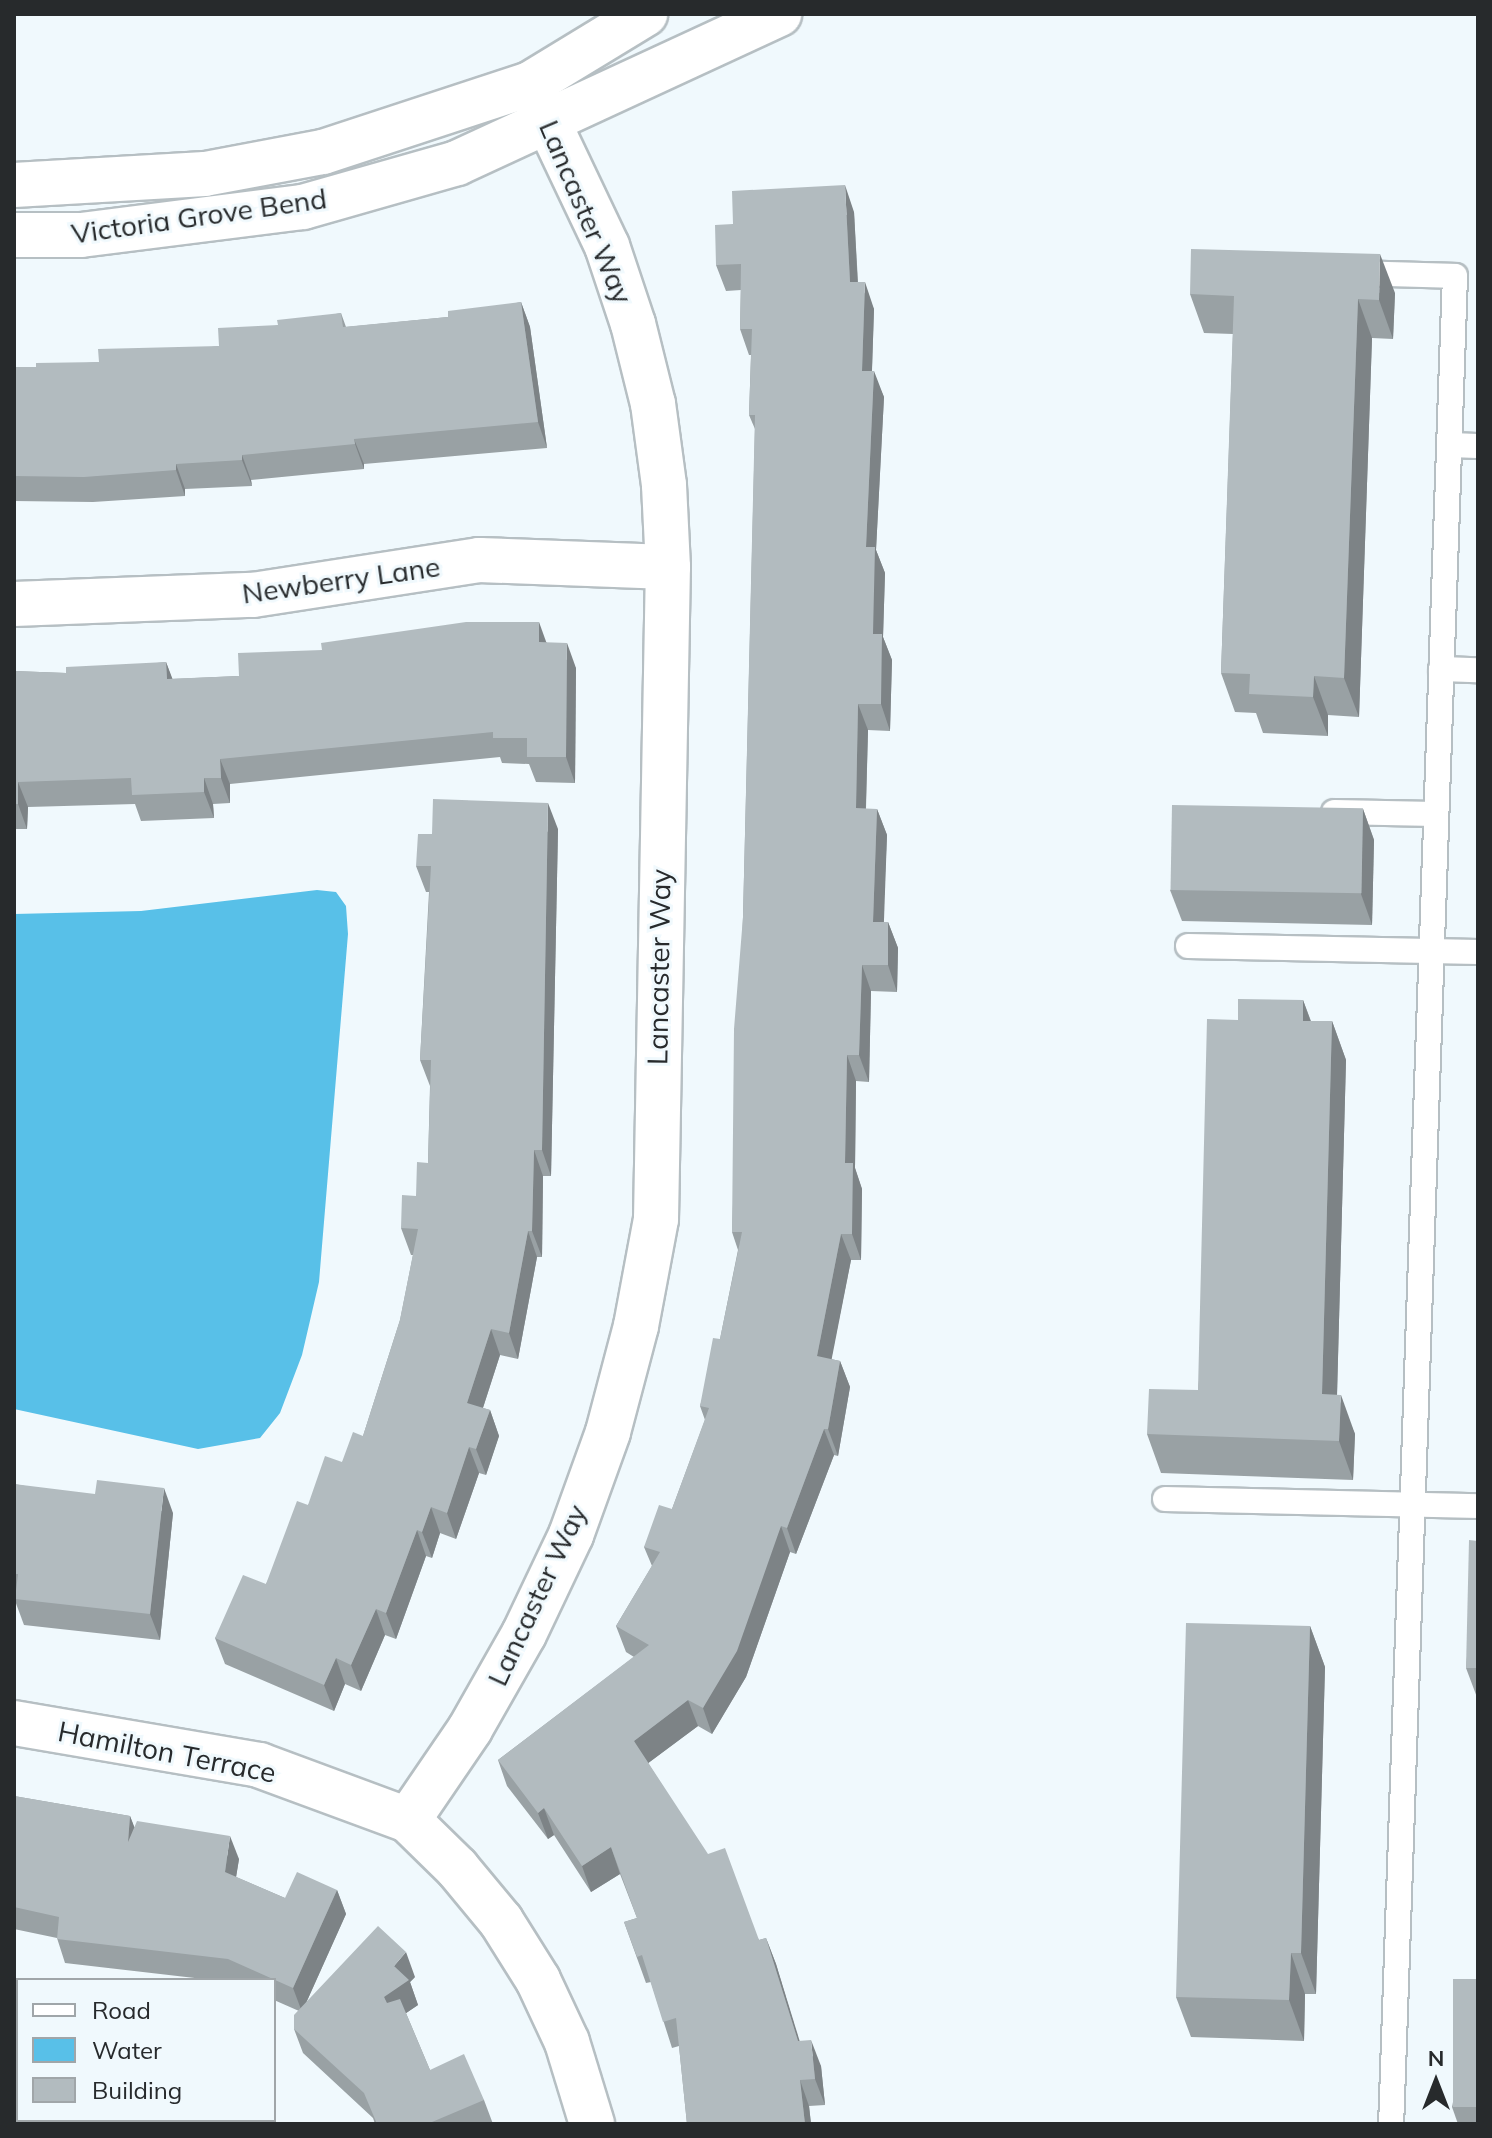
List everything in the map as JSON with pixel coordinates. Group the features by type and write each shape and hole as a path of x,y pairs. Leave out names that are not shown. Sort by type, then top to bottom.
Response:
{"street":[{"name":"Victoria Grove Bend","path":"14,185 205,174 323,152 437,119 530,84 645,14"},
{"name":"Victoria Grove Bend","path":"14,235 96,234 303,207 457,163 779,14"},
{"name":"Lancaster Way","path":"408,1820 470,1729 524,1634 571,1535 608,1432 636,1326 656,1219 668,567 653,404 633,324 607,246 530,84"},
{"name":"Newberry Lane","path":"14,604 253,595 479,560 668,567"},
{"name":"Hamilton Terrace","path":"14,1723 259,1765 408,1820"},
{"path":"408,1820 475,1889 538,1980 567,2042 592,2124"}],"lane":[{"path":"1328,272 1455,276 1410,1504 1391,2124"},
{"path":"1450,445 1478,446"},
{"path":"1441,669 1478,670"},
{"path":"1307,811 1436,814"},
{"path":"1188,946 1478,952"},
{"path":"1165,1499 1478,1506"}],"water":[{"path":"317,890 336,892 346,906 348,934 319,1282 302,1355 280,1413 260,1438 198,1449 14,1409 14,914 141,911"},
{"path":"14,2037 16,2122 262,2124 14,2124"}],"building":[{"path":"845,185 850,282 865,282 862,371 874,371 866,547 875,547 873,634 882,634 881,704 858,704 856,808 877,809 873,922 888,922 888,965 862,965 859,1055 847,1055 845,1163 853,1163 852,1234 841,1234 817,1356 840,1361 828,1429 824,1429 787,1528 781,1526 737,1651 703,1708 688,1700 634,1741 708,1854 725,1848 759,1940 766,1938 798,2041 811,2040 815,2079 800,2080 805,2124 687,2124 676,2018 663,2022 642,1955 637,1957 624,1922 637,1918 611,1847 582,1866 544,1808 538,1813 498,1760 649,1645 616,1626 660,1552 644,1547 659,1505 672,1509 709,1408 700,1406 713,1338 720,1339 742,1232 732,1232 734,1029 743,917 755,415 749,415 752,329 740,329 741,264 716,265 715,225 733,224 732,191"},
{"path":"1191,249 1380,254 1379,300 1358,299 1344,678 1314,676 1313,697 1249,694 1250,674 1221,673 1234,296 1190,294"},
{"path":"521,302 538,422 354,439 355,444 242,455 242,460 176,464 176,470 84,477 14,476 14,367 36,367 36,363 99,362 98,349 219,346 218,328 278,325 277,320 341,313 343,327 448,317 448,311"},
{"path":"466,622 539,622 539,642 567,643 566,757 527,757 527,738 493,738 493,732 220,759 221,778 204,778 204,792 132,795 131,778 18,782 18,804 14,804 14,671 66,673 66,667 166,662 167,679 239,676 238,653 322,650 321,643"},
{"path":"433,799 548,803 542,1150 534,1150 532,1231 528,1231 509,1333 491,1329 467,1403 490,1410 476,1449 469,1447 447,1513 431,1507 422,1532 417,1530 386,1613 376,1609 351,1665 336,1658 324,1685 215,1638 243,1575 266,1584 297,1501 308,1505 325,1456 342,1462 353,1432 363,1436 400,1320 418,1229 401,1228 402,1195 416,1196 417,1162 428,1163 431,1060 420,1060 431,866 416,866 418,834 432,834"},
{"path":"1172,805 1363,808 1361,893 1171,890"},
{"path":"1238,999 1303,1000 1303,1021 1332,1021 1322,1394 1341,1395 1339,1441 1147,1434 1149,1389 1198,1390 1207,1019 1238,1020"},
{"path":"97,1480 164,1488 150,1614 15,1599 18,1574 14,1574 14,1484 95,1494"},
{"path":"1469,1540 1478,1541 1478,1668 1466,1668"},
{"path":"1186,1623 1310,1626 1301,1953 1291,1953 1289,2000 1176,1997"},
{"path":"14,1796 130,1816 128,1842 137,1821 230,1836 225,1872 285,1898 297,1872 337,1890 293,1988 228,1959 57,1939 59,1917 14,1907"},
{"path":"378,1926 406,1952 394,1966 409,1980 384,1997 387,2003 400,1999 430,2070 464,2054 484,2100 432,2124 377,2124 364,2093 294,2029 294,2015"},
{"path":"1453,1979 1478,1979 1478,2107 1453,2107"}]}
